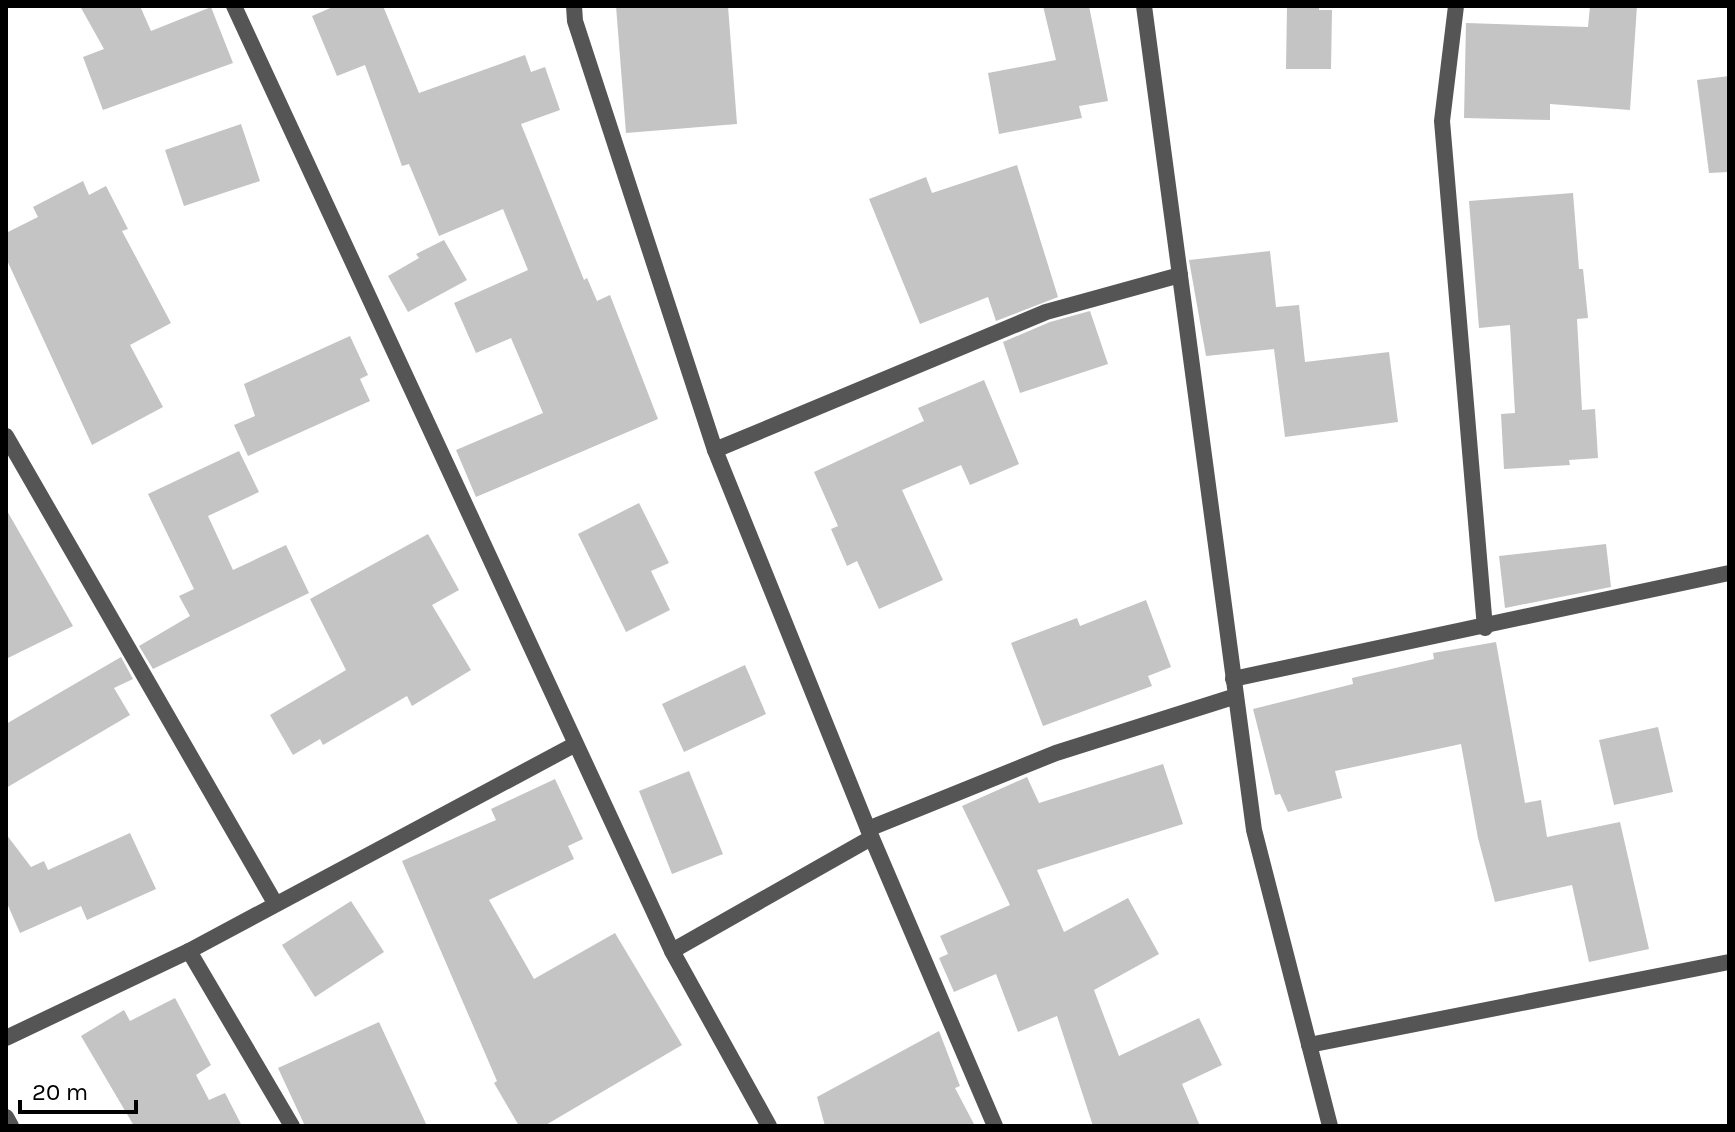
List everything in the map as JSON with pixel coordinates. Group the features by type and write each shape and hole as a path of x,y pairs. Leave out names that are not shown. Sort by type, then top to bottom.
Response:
{"street":[{"path":"234,6 672,951 769,1126"},
{"path":"574,6 575,21 715,450 870,834 995,1126"},
{"path":"1144,6 1233,697 1254,830 1330,1126"},
{"path":"1456,6 1442,121 1485,628"},
{"path":"715,450 1046,312 1180,275"},
{"path":"6,436 275,903"},
{"path":"1233,679 1485,628 1729,573"},
{"path":"672,951 870,834 1056,753 1233,697"},
{"path":"6,1038 189,951 574,745"},
{"path":"189,951 292,1126"},
{"path":"1309,1045 1729,962"},
{"path":"6,1117 11,1126"}],"building":[{"path":"80,6 140,6 151,31 211,7 233,63 103,110 83,57 104,49"},
{"path":"335,6 383,6 419,93 525,55 531,72 545,67 560,110 521,124 584,280 587,278 597,301 610,295 658,419 476,497 456,450 543,413 511,338 476,353 454,303 528,270 503,209 439,236 409,164 402,166 365,65 337,76 312,16"},
{"path":"616,6 728,6 737,124 626,133"},
{"path":"1043,6 1089,6 1108,101 1079,106 1082,118 999,134 988,73 1056,60"},
{"path":"1287,6 1319,6 1319,10 1332,10 1331,69 1286,69"},
{"path":"1590,6 1637,6 1630,110 1550,104 1550,120 1464,118 1466,23 1588,27"},
{"path":"1729,76 1729,172 1709,173 1697,80"},
{"path":"241,124 260,181 184,206 165,150"},
{"path":"1017,165 1058,297 996,321 988,297 920,324 869,199 926,177 932,193"},
{"path":"83,181 89,195 106,186 128,229 122,231 171,323 130,345 163,407 92,445 6,258 6,233 38,217 33,207"},
{"path":"1573,193 1579,269 1583,269 1588,318 1577,319 1582,410 1595,409 1598,458 1569,460 1570,465 1504,469 1501,414 1515,413 1510,325 1479,328 1469,201"},
{"path":"444,240 467,280 408,312 388,276 419,258 416,254"},
{"path":"1270,251 1276,307 1299,305 1305,362 1389,352 1398,422 1285,437 1274,349 1206,356 1189,260"},
{"path":"1090,311 1108,364 1020,393 1003,342 1050,322"},
{"path":"350,336 368,375 360,379 370,401 248,456 234,425 255,416 244,384"},
{"path":"984,380 1019,464 970,485 961,465 902,490 943,580 879,609 857,561 847,566 831,529 838,526 814,472 924,421 918,408"},
{"path":"239,451 259,492 208,516 233,570 286,545 309,593 153,669 139,646 190,616 179,596 194,589 148,494"},
{"path":"639,503 669,563 651,571 670,610 626,632 578,534"},
{"path":"6,509 73,626 6,659"},
{"path":"428,534 459,590 432,605 471,670 412,706 407,696 323,745 320,739 293,755 270,715 346,670 310,599"},
{"path":"1606,544 1611,587 1505,608 1499,556"},
{"path":"1146,600 1171,667 1148,676 1152,686 1043,726 1011,643 1077,618 1080,626"},
{"path":"1496,642 1525,803 1541,800 1547,837 1620,822 1649,949 1589,962 1572,885 1495,902 1478,838 1461,744 1335,771 1342,798 1288,812 1280,794 1275,795 1253,709 1353,684 1352,678 1434,659 1433,653"},
{"path":"121,657 133,679 114,688 130,715 6,788 6,724"},
{"path":"745,665 766,714 684,752 662,704"},
{"path":"1658,727 1673,792 1614,805 1599,740"},
{"path":"1163,764 1183,824 1037,870 1064,932 1128,898 1159,954 1094,990 1119,1056 1199,1018 1222,1065 1182,1084 1200,1126 1093,1126 1057,1016 1018,1032 996,974 954,992 939,958 948,954 940,936 1010,905 962,806 1027,777 1039,803"},
{"path":"689,771 723,854 672,874 639,791"},
{"path":"555,779 583,839 568,846 574,859 489,900 534,979 615,933 682,1045 544,1126 519,1126 494,1083 497,1081 402,861 496,820 491,809"},
{"path":"130,833 156,889 87,920 81,906 20,933 6,901 6,834 31,867 44,861 48,870"},
{"path":"351,901 384,952 315,997 282,945"},
{"path":"175,998 211,1065 196,1075 209,1100 225,1093 242,1126 134,1126 81,1036 124,1010 130,1021"},
{"path":"379,1022 427,1126 305,1126 278,1068"},
{"path":"939,1031 960,1086 955,1088 975,1126 825,1126 817,1097"}]}
